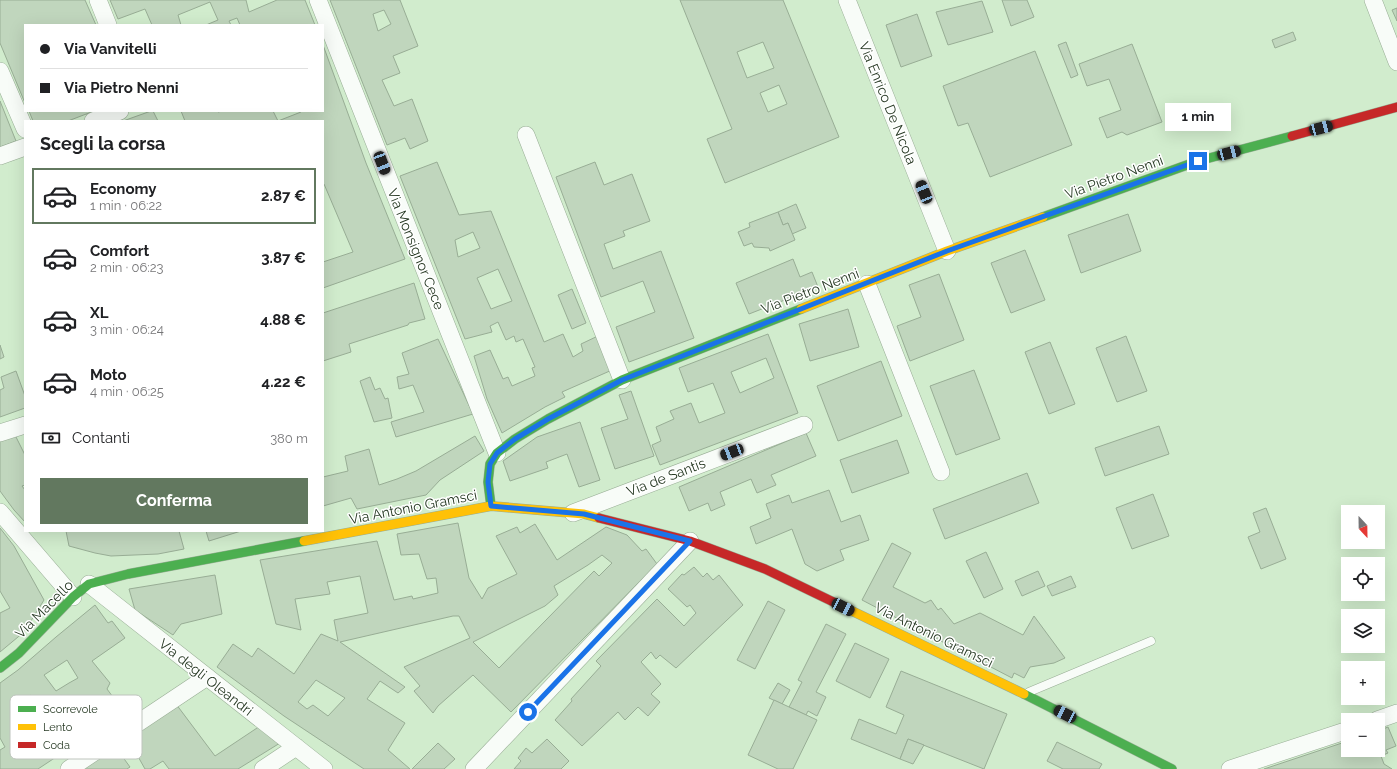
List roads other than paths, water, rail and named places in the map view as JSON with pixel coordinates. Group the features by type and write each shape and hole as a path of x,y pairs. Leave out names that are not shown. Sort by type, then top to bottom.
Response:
{"street":[{"path":"98,0 108,24"},
{"name":"Via Monsignor Cece","path":"318,0 327,34 497,453"},
{"name":"Via Enrico De Nicola","path":"847,0 947,251"},
{"path":"1373,0 1397,62"},
{"path":"0,71 24,127"},
{"name":"Via Pietro Nenni","path":"491,506 488,482 490,464 497,453 515,439 548,419 622,380 947,251 1198,161 1397,107"},
{"path":"96,120 117,112"},
{"path":"526,135 622,380"},
{"path":"0,156 24,147"},
{"path":"867,284 941,472"},
{"name":"Via de Santis","path":"573,513 804,424"},
{"path":"0,433 24,425"},
{"name":"Via Antonio Gramsci","path":"89,584 128,574 491,506 584,514 690,541 765,569 1025,694 1172,769"},
{"path":"0,512 73,597"},
{"path":"474,769 690,541"},
{"name":"Via Macello","path":"0,668 19,653 73,597 89,584"},
{"name":"Via degli Oleandri","path":"89,584 324,769"},
{"path":"142,720 207,677"},
{"path":"1385,717 1397,713"},
{"path":"1230,769 1341,732"},
{"path":"264,769 296,747"},
{"path":"69,769 84,759"}],"lane":[{"path":"1025,694 1151,640"}]}
